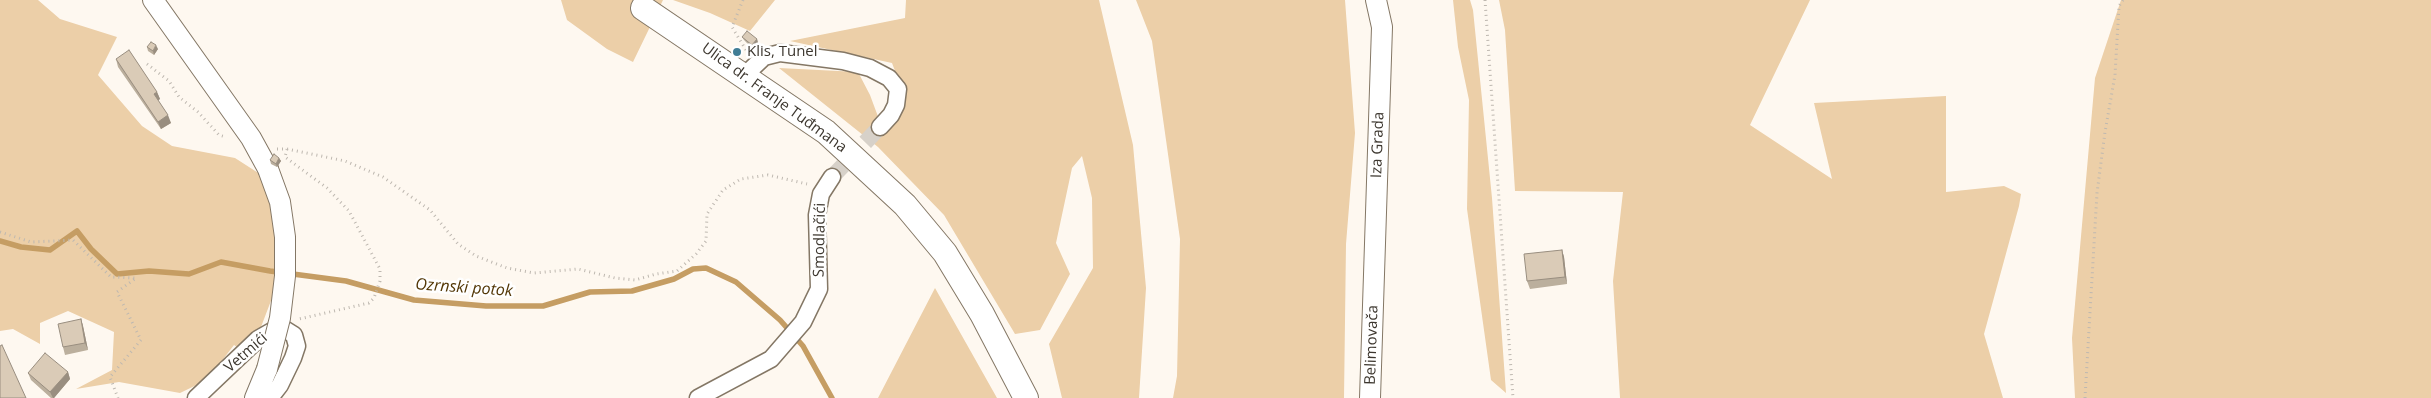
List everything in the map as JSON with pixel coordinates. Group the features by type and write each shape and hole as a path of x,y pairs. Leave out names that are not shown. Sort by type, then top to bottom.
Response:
{"main road":[{"name":"Ulica dr. Franje Tuđmana","path":"644,8 750,69 826,132 905,205 945,253 982,314 1026,398"}],"street":[{"path":"153,0 255,144 268,169 280,202 285,237 285,276 280,318 266,369 255,398"},
{"name":"Iza Grada","path":"1374,292 1382,27 1376,0"},
{"path":"750,69 764,57 780,54 843,61 870,68 889,78 898,89 896,105 880,128"},
{"name":"Smodlačići","path":"698,398 771,359 804,322 819,289 818,215 821,194 832,177"},
{"name":"Belimovača","path":"1370,398 1374,292"},
{"name":"Vetmići","path":"196,398 258,339 272,331 286,330 294,335 297,346 280,385 270,398"}],"path":[{"path":"743,0 732,27 750,69"},
{"path":"1485,0 1513,398"},
{"path":"2085,398 2098,193 2105,132 2115,75 2119,6 2123,0"},
{"path":"147,64 169,82 179,97 198,112 219,135 255,144 345,161 383,177 430,210 458,244 470,252 507,268 534,273 578,269 615,278 635,280 656,274 676,272 696,254 706,240 707,214 723,190 741,179 768,175 814,186 821,194"},
{"path":"286,330 293,320 369,303 374,298 380,281 380,269 349,212 327,188 286,157 287,149"},
{"path":"0,232 30,242 72,240 111,277 136,278 118,292 141,340 110,377 118,398"}],"shaded area":[{"path":"0,0 38,0 60,19 117,37 98,75 142,126 172,146 235,158 263,176 276,228 276,264 272,298 261,327 241,350 234,345 207,380 180,393 119,382 76,389 112,370 114,332 68,311 40,323 40,344 13,329 0,331"},
{"path":"561,0 663,0 633,62 607,49 567,20"},
{"path":"673,0 775,0 750,31 710,13"},
{"path":"906,0 1099,0 1133,145 1146,288 1139,398 1062,398 1049,344 1093,268 1092,198 1082,156 1072,168 1056,243 1070,274 1040,330 1015,334 944,215 878,147 779,68 858,72 870,95 883,130 901,87 892,63 790,41 905,18"},
{"path":"1136,0 1345,0 1355,133 1346,244 1344,398 1173,398 1177,376 1180,239 1152,41"},
{"path":"1453,0 1470,0 1473,10 1492,198 1506,393 1491,380 1467,209 1469,100 1458,47"},
{"path":"1499,0 1810,0 1750,125 1832,179 1814,103 1946,96 1946,192 2004,186 2021,194 1984,334 2003,398 1620,398 1613,281 1623,192 1515,191 1505,30"},
{"path":"2121,0 2431,0 2431,398 2075,398 2072,338 2095,78"},
{"path":"935,288 997,398 878,398"}],"building":[{"path":"747,31 757,39 752,45 742,37"},
{"path":"151,42 156,45 153,51 147,47"},
{"path":"129,50 157,92 154,94 168,115 158,122 116,59"},
{"path":"274,154 279,158 276,164 270,160"},
{"path":"1562,250 1565,277 1527,281 1524,254"},
{"path":"81,319 85,343 63,347 58,324"},
{"path":"2,345 26,398 0,398 0,346"},
{"path":"45,353 68,372 50,392 28,373"}],"waterway":[{"name":"Ozrnski potok","path":"0,241 21,247 50,250 77,231 91,249 117,274 149,271 189,274 221,262 270,271 346,281 414,300 486,306 543,306 590,292 632,291 674,279 693,269 706,268 736,282 780,320 803,346 832,398"}],"tunnel":[{"path":"832,177 880,127"}],"place":[{"name":"Klis, Tunel","path":"737,52"}]}
